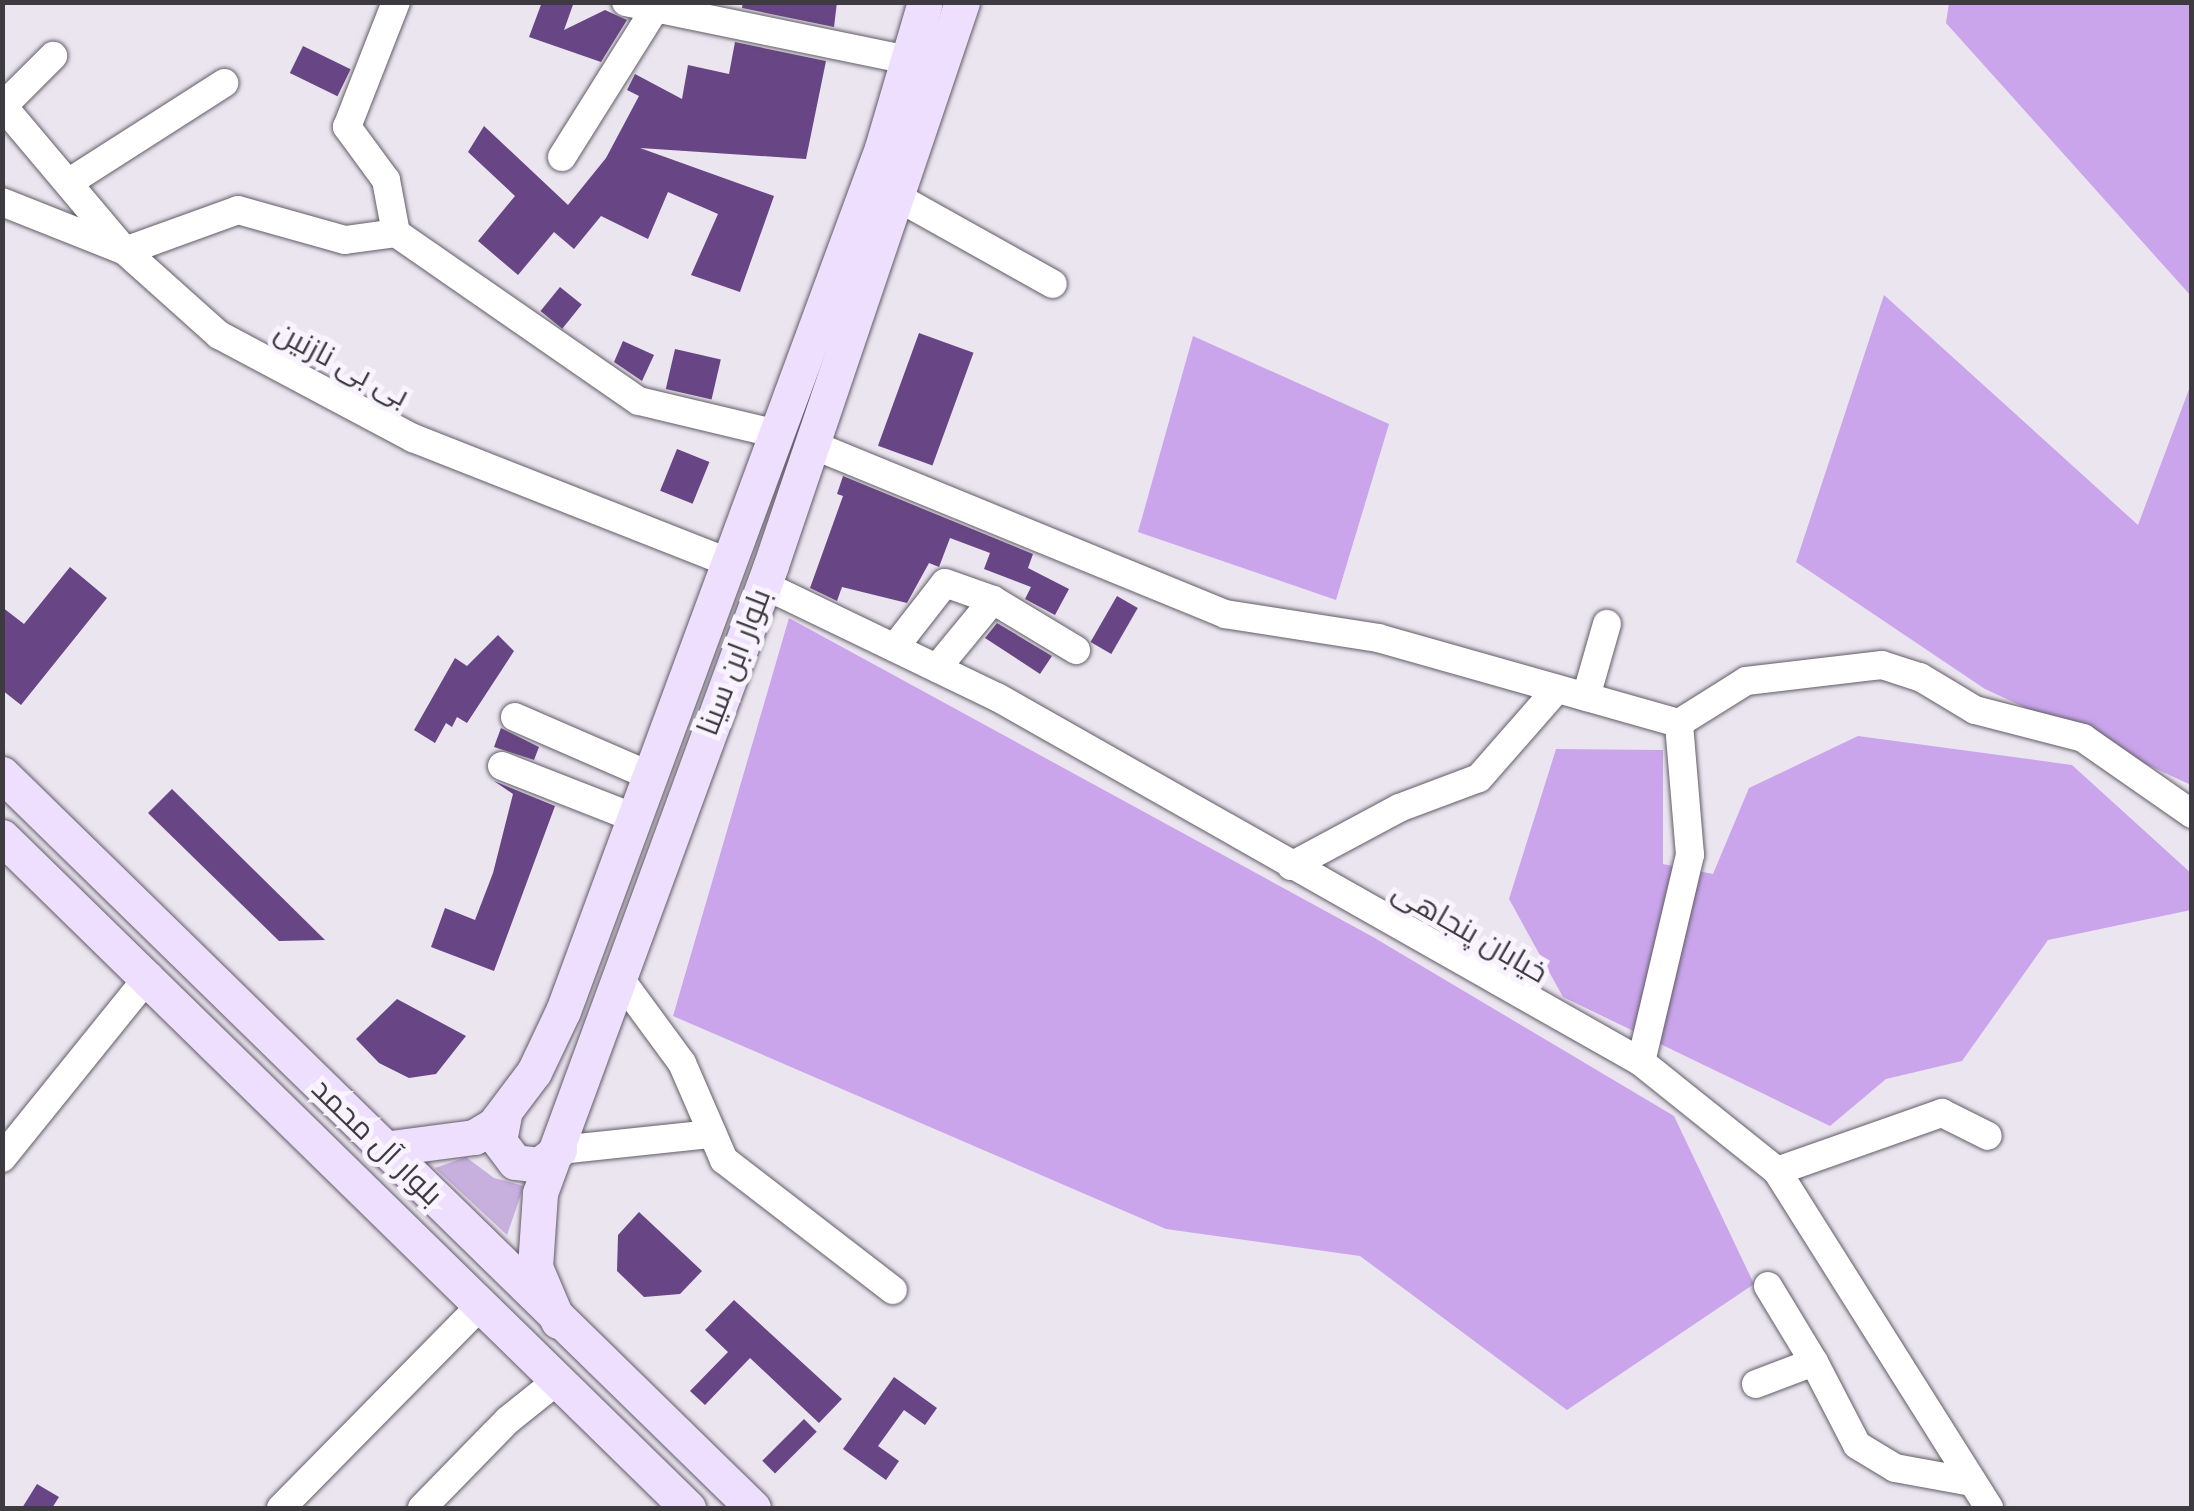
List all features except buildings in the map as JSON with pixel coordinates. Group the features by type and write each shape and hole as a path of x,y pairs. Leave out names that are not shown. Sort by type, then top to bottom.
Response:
{"main road":[{"name":"بلوار ابن سینا","path":"504,1115 563,1011 638,819 778,434 909,60 925,2"},
{"name":"بلوار ابن سینا","path":"558,1321 536,1267 533,1228 618,976 813,445 962,2"},
{"name":"بلوار آل محمد","path":"2,774 753,1508"},
{"name":"بلوار آل محمد","path":"2,837 149,976 688,1508"},
{"path":"39,872 72,842"},
{"path":"384,1149 474,1137 504,1115"},
{"path":"504,1115 498,1141 514,1162 539,1165 558,1150"}],"street":[{"path":"396,2 347,127 386,180 396,233"},
{"path":"626,2 909,60"},
{"path":"562,157 655,8"},
{"path":"3,105 54,56"},
{"path":"71,181 224,83"},
{"name":"بی بی نازنین","path":"3,105 71,181 125,251 219,335 298,382 431,446 731,564"},
{"path":"899,198 1053,284"},
{"path":"2,202 125,251 238,210 346,240 396,233 639,401 778,434"},
{"path":"813,445 1224,614 1378,638 1678,723 1746,681 1882,665 1920,676 1975,710 2083,738 2192,814"},
{"path":"894,648 945,584 993,600 1076,650"},
{"name":"خیابان پنجاهی","path":"764,585 937,668 1641,1062 1777,1172 1990,1508"},
{"path":"937,668 993,600"},
{"path":"1586,697 1607,624"},
{"path":"1291,866 1399,808 1479,778 1557,688"},
{"path":"515,717 653,777"},
{"path":"1641,1062 1690,855 1678,723"},
{"path":"502,766 638,819"},
{"path":"2,1158 149,976"},
{"path":"618,976 682,1063 724,1160 893,1290"},
{"path":"1777,1172 1942,1114 1988,1136"},
{"path":"558,1150 712,1134"},
{"path":"1768,1286 1814,1362 1856,1445 1895,1468 1972,1482"},
{"path":"281,1508 482,1304"},
{"path":"1756,1384 1814,1362"},
{"path":"422,1508 508,1420 558,1380"}],"shaded area":[{"path":"1949,3 2191,3 2191,296 1946,23"},
{"path":"1884,295 2138,525 2191,384 2191,785 1985,689 1796,562"},
{"path":"1193,336 1389,424 1336,600 1138,532"},
{"path":"789,618 1373,937 1674,1116 1754,1284 1567,1410 1360,1256 1166,1229 673,1016"},
{"path":"1858,736 2072,765 2192,874 2191,910 2048,940 1962,1061 1886,1079 1830,1126 1563,997 1509,899 1556,749 1663,750 1663,864 1713,874 1749,788"},
{"path":"466,1157 494,1178 524,1186 507,1235 435,1168"}]}
